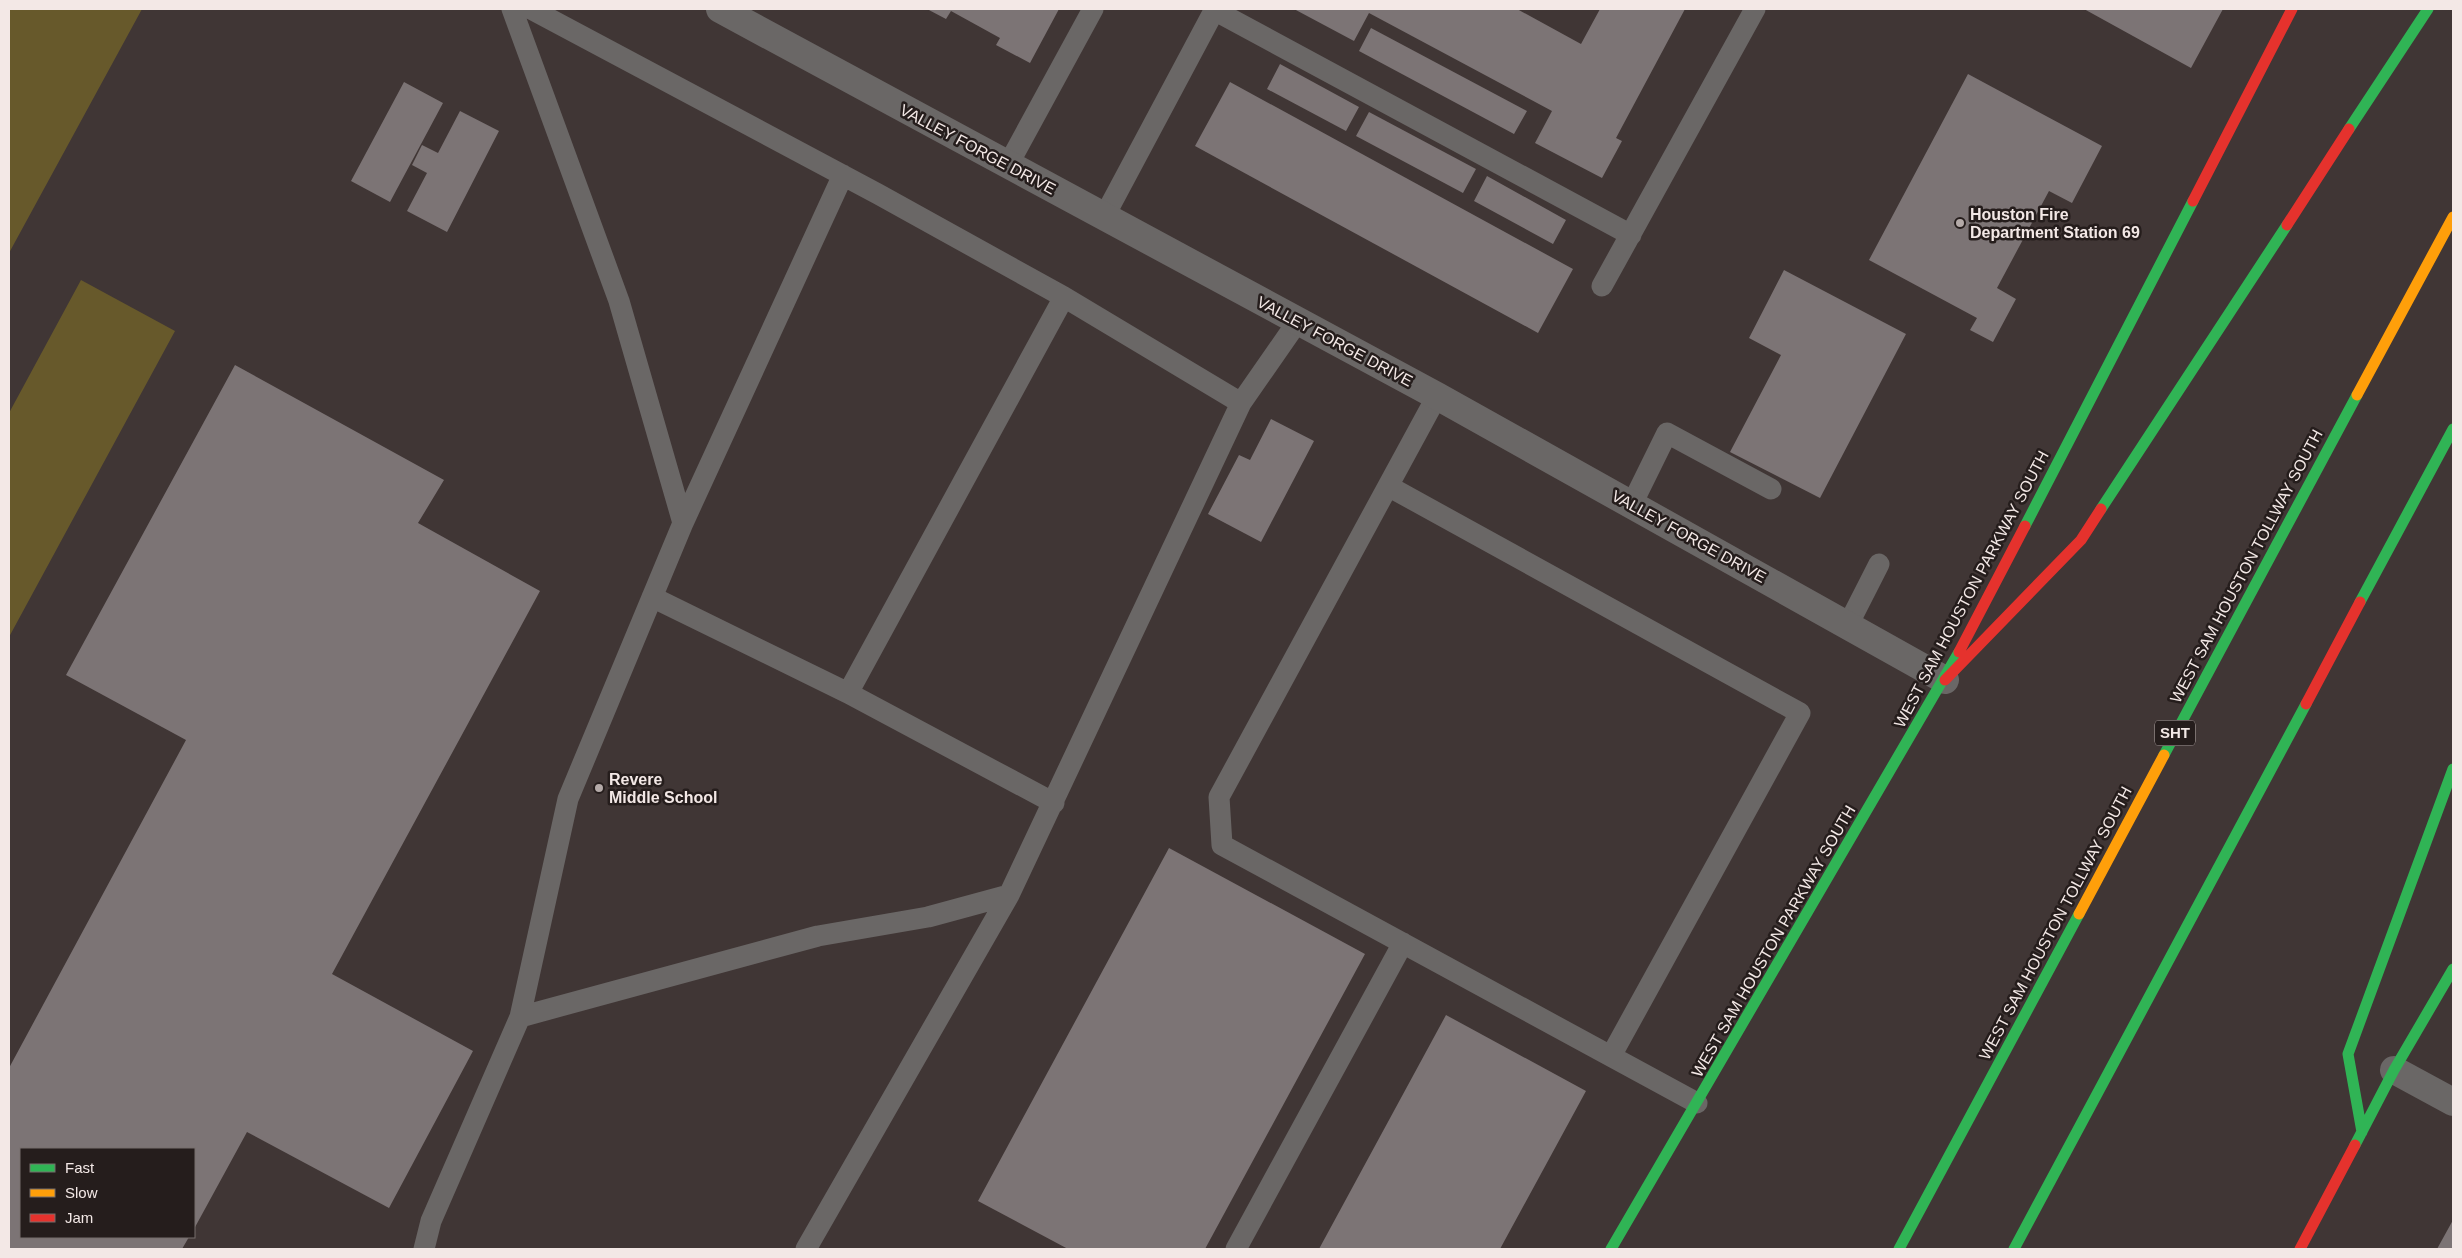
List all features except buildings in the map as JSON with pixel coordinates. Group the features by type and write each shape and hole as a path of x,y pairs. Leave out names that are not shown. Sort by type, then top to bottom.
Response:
{"main road":[{"name":"WEST SAM HOUSTON PARKWAY SOUTH","path":"1611,1249 1945,680 2292,9"},
{"path":"1945,680 2081,540 2428,9"},
{"name":"WEST SAM HOUSTON TOLLWAY SOUTH","path":"1899,1249 2453,217"},
{"path":"2014,1249 2453,429"},
{"path":"2362,1132 2348,1054 2453,769"},
{"path":"2300,1249 2394,1070 2453,969"}],"street":[{"name":"VALLEY FORGE DRIVE","path":"720,9 1437,396 1945,680"},
{"path":"2394,1070 2453,1102"}],"lane":[{"path":"512,9 619,301 683,523"},
{"path":"531,9 843,175 1064,297 1241,404"},
{"path":"1008,165 1093,9"},
{"path":"1104,217 1214,9 1630,235"},
{"path":"1602,286 1755,9"},
{"path":"424,1249 431,1221 520,1017 568,799 683,523 843,175"},
{"path":"848,693 1064,297"},
{"path":"806,1249 1009,895 1241,404 1298,322"},
{"path":"1437,396 1219,796 1222,845 1697,1103"},
{"path":"1632,504 1667,433 1771,489"},
{"path":"1388,486 1800,713 1611,1056"},
{"path":"1848,625 1879,564"},
{"path":"652,598 848,693 1054,803"},
{"path":"520,1017 818,936 928,917 1009,895"},
{"path":"1236,1249 1403,943"}],"shaded area":[{"path":"9,9 142,9 9,253"},
{"path":"81,280 175,331 9,637 9,413"}],"traffic: fast":[{"path":"2349,129 2428,9"},
{"path":"2025,526 2193,201"},
{"path":"2101,509 2287,225"},
{"path":"2164,755 2357,395"},
{"path":"2360,602 2453,429"},
{"path":"1611,1249 1959,652"},
{"path":"2014,1249 2306,704"},
{"path":"2362,1132 2348,1054 2453,769"},
{"path":"1899,1249 2079,914"},
{"path":"2355,1145 2394,1070 2453,969"}],"traffic: slow":[{"path":"2357,395 2453,217"},
{"path":"2079,914 2164,755"}],"traffic: jam":[{"path":"2193,201 2292,9"},
{"path":"2287,225 2349,129"},
{"path":"1945,680 2081,540 2101,509"},
{"path":"1959,652 2025,526"},
{"path":"2306,704 2360,602"},
{"path":"2300,1249 2355,1145"}],"place":[{"name":"Houston Fire Department Station 69","path":"1960,223"},
{"name":"Revere Middle School","path":"599,788"}]}
